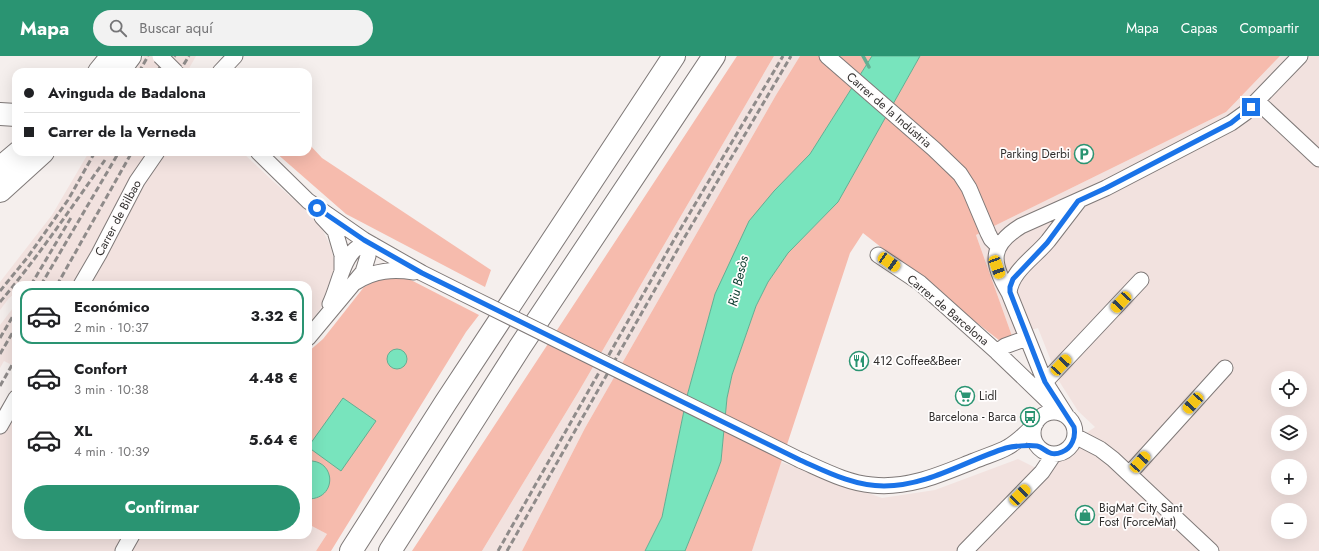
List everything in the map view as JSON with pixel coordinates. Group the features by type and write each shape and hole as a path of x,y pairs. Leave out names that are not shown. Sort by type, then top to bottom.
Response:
{"highway":[{"path":"105,68 130,56"},
{"path":"351,551 446,402 674,56"},
{"path":"390,551 520,347 714,56"},
{"path":"0,114 12,115"},
{"path":"0,168 14,156"},
{"path":"0,191 39,156"}],"street":[{"path":"160,56 172,68"},
{"path":"224,68 235,56"},
{"name":"Carrer de la Indústria","path":"827,56 951,165 966,182 988,233 991,239 998,246"},
{"path":"1066,416 1045,382 1010,292 1002,281 997,267 996,256 998,246 1010,233 1021,226 1106,188 1231,123 1245,113 1300,56"},
{"path":"1256,101 1319,159"},
{"name":"Carrer de Bilbao","path":"83,281 137,181 153,156"},
{"path":"262,156 308,201 334,231 342,255 341,274"},
{"path":"308,201 368,244 422,273 800,460 844,479 871,485 896,486 927,479 1008,448 1020,439 1036,423 1048,407 1045,382"},
{"path":"1010,292 1013,279 1047,243 1078,201"},
{"path":"1040,217 1045,220 1049,226 1047,243"},
{"path":"312,334 338,288 346,261 357,248 368,244"},
{"path":"312,335 363,272 368,256 368,244"},
{"name":"Carrer de Barcelona","path":"878,255 920,283 997,352 1048,407"},
{"path":"93,281 95,260"},
{"path":"356,282 374,273 386,270 422,273"},
{"path":"1045,382 1141,280"},
{"name":"Carrer de Barcelona","path":"997,352 1005,346 1027,338"},
{"path":"1129,474 1225,368"},
{"path":"0,426 12,405"},
{"path":"1036,423 1034,430 1035,440 1038,446 1047,452 1054,454 1062,452 1074,441 1074,427 1071,420 1048,407"},
{"path":"1074,436 1100,449 1113,459 1211,551"},
{"path":"1008,448 1038,446"},
{"path":"964,551 1042,472 1054,454"},
{"path":"123,551 130,539"}],"shaded area":[{"path":"144,56 196,56 189,68 137,68"},
{"path":"737,56 774,56 579,391 482,551 412,551"},
{"path":"774,56 800,56 776,95 585,428 522,551 482,551 579,391"},
{"path":"800,56 872,56 810,154 774,191 715,294 687,396 662,517 645,551 522,551 585,428 776,95"},
{"path":"920,56 1280,56 1226,112 976,235 1012,336 1000,341 863,233 850,253 752,551 685,551 721,461 727,398 732,375 756,306 768,282 788,253 838,202"},
{"path":"1280,56 1319,56 1319,551 752,551 781,462 882,498 935,490 1018,459 1036,468 1095,427 1078,411 1059,381 1038,328 1012,336 976,235 1226,112"},
{"path":"312,147 322,158 491,270 485,287 346,214 280,156 312,156"},
{"path":"87,156 246,156 318,221 330,245 334,260 334,272 329,290 322,306 312,320 312,281 12,281 12,296 0,310 0,282 52,215"},
{"path":"407,278 479,315 466,332 331,551 316,551 327,534 312,526 312,349 323,339 364,287 379,279"},
{"path":"12,309 12,365 4,361 0,368 0,325"},
{"path":"12,390 12,539 312,539 312,526 327,534 316,551 0,551 0,410"}],"water":[{"name":"Riu Besòs","path":"872,56 920,56 838,202 788,253 768,282 756,306 732,375 727,398 721,461 685,551 645,551 662,517 687,396 715,294 749,221 774,191 810,154"},
{"path":"397,349 404,352 407,359 404,366 397,369 390,366 387,359 390,352"},
{"path":"343,398 376,421 341,471 312,450 312,441"},
{"path":"312,461 317,462 324,466 330,479 329,486 325,493 312,498"}],"waterway":[{"path":"863,56 869,67"}],"railway":[{"path":"141,68 148,56"},
{"path":"160,68 167,56"},
{"path":"168,68 175,56"},
{"path":"182,68 189,56"},
{"path":"498,551 675,238 783,56"},
{"path":"507,551 683,240 791,56"},
{"path":"0,291 27,258 68,200 93,156"},
{"path":"43,281 117,156"},
{"path":"59,281 130,156"},
{"path":"17,281 105,160"},
{"path":"33,281 72,216"},
{"path":"0,302 12,287"},
{"path":"0,338 12,318"},
{"path":"0,354 12,334"},
{"path":"0,386 12,365"}],"place":[{"name":"Parking Derbi","path":"1084,154"},
{"name":"412 Coffee&Beer","path":"859,361"},
{"name":"Lidl","path":"965,396"},
{"name":"Barcelona - Barca","path":"1030,417"},
{"name":"BigMat City Sant Fost (ForceMat)","path":"1085,515"}],"route":[{"path":"317,208 378,249 422,273 800,460 844,479 871,485 896,486 927,479 1008,448 1038,446 1047,452 1054,454 1062,452 1068,448 1074,441 1074,427 1071,420 1066,416 1045,382 1016,311 1010,292 1013,279 1047,243 1078,201 1214,133 1231,123 1251,107"}]}
